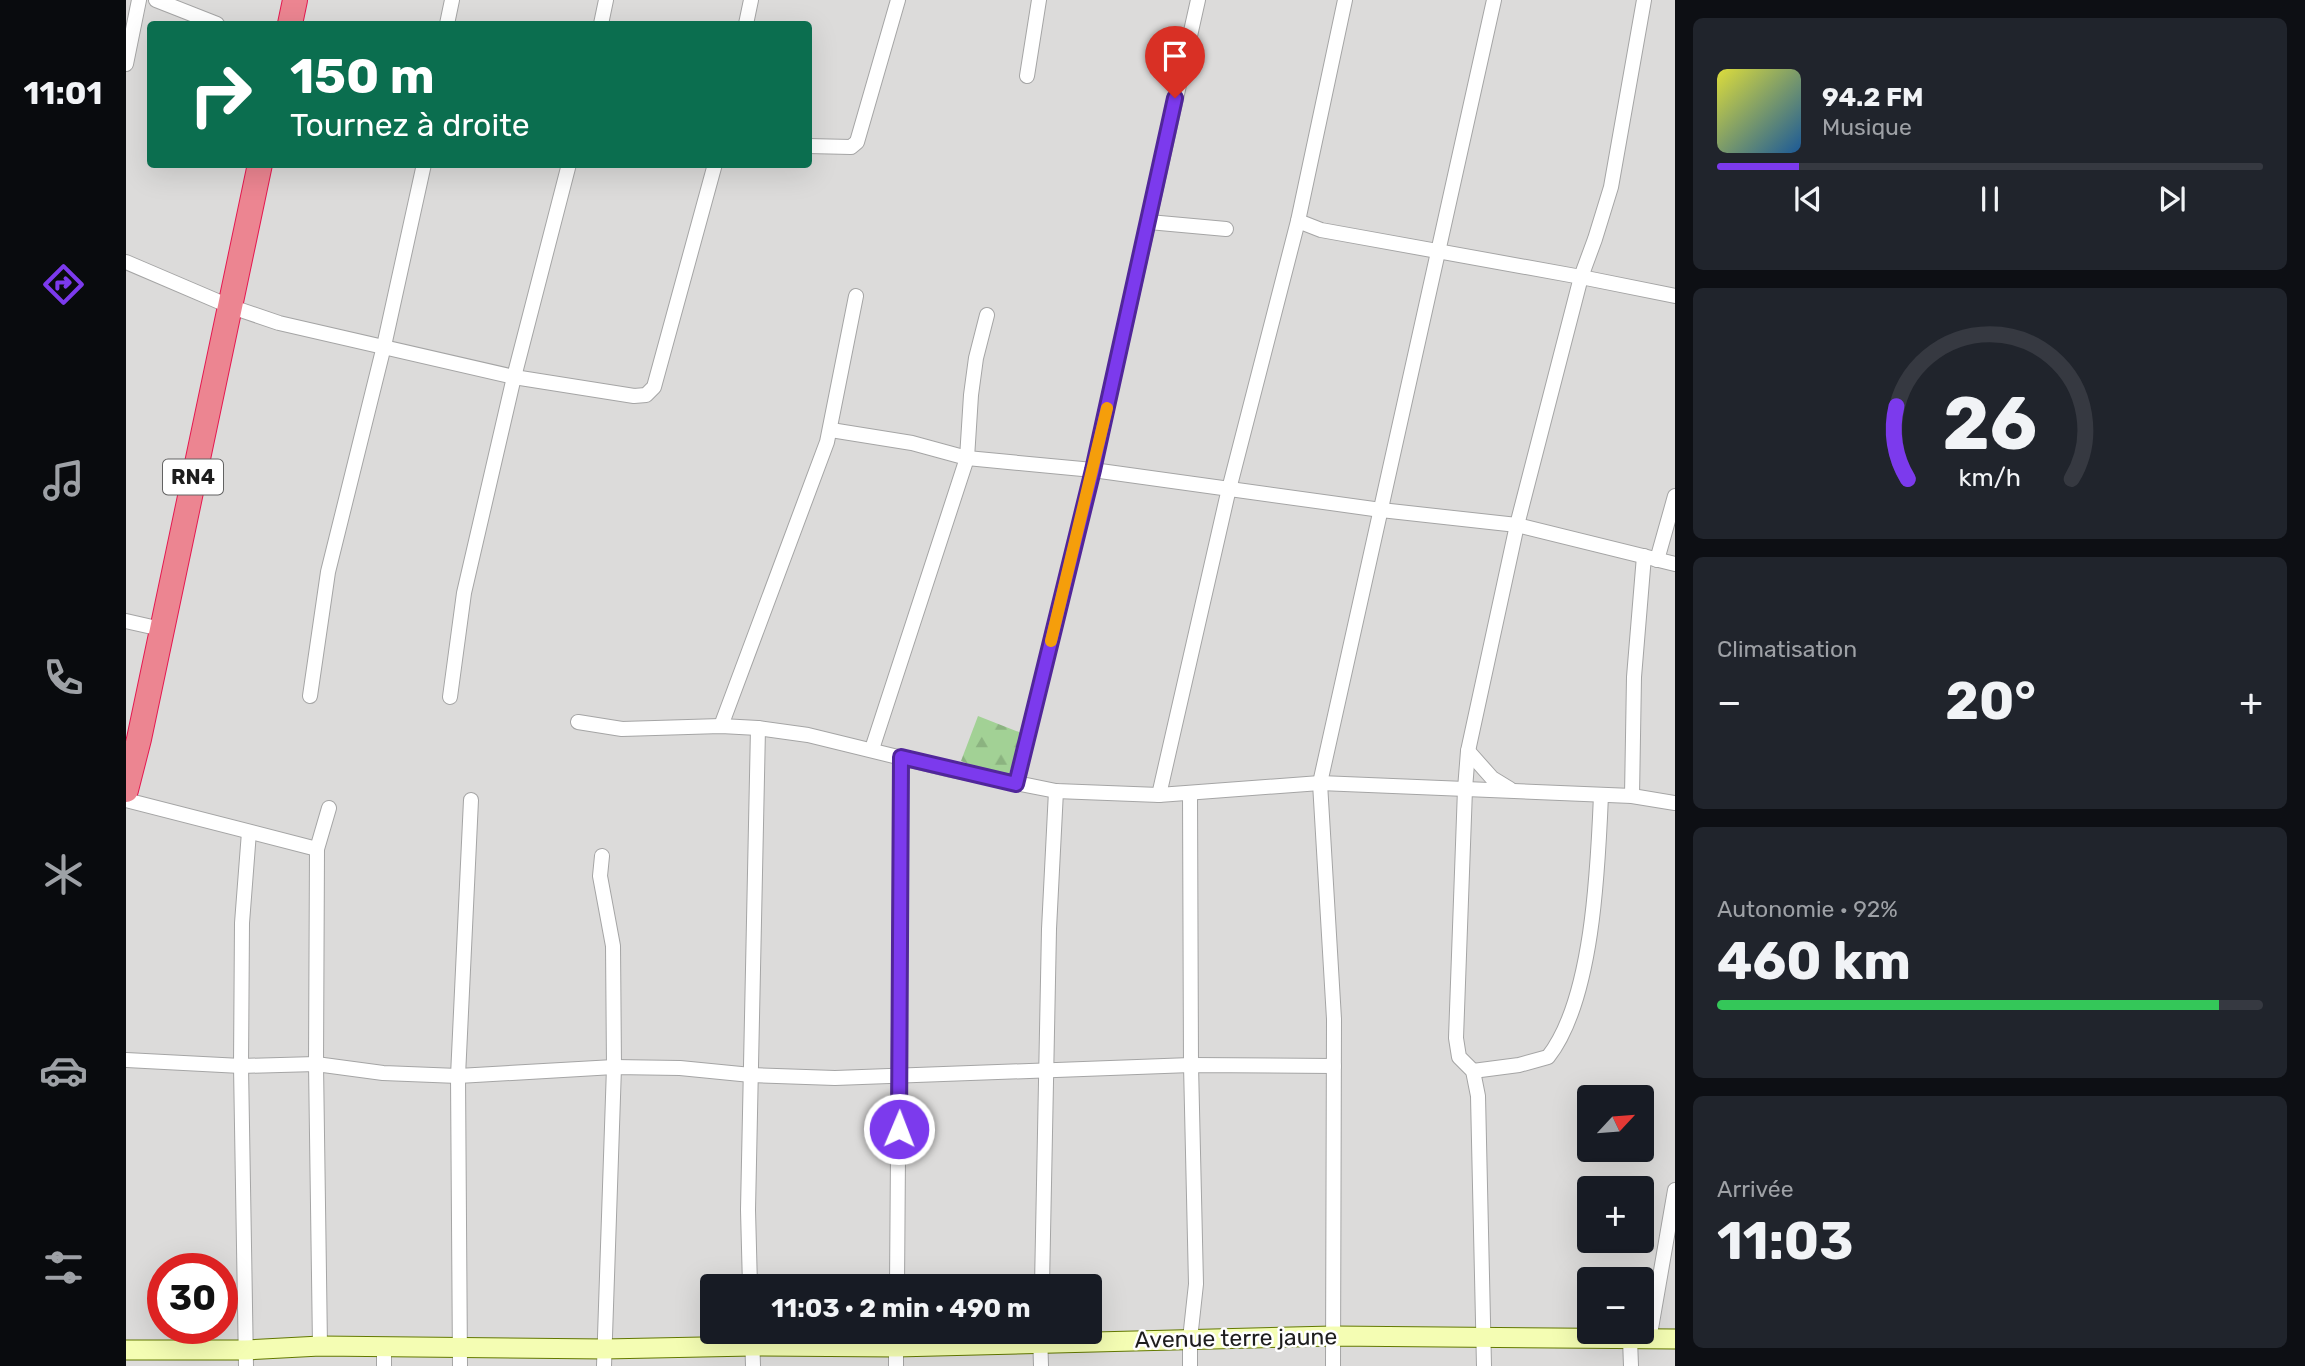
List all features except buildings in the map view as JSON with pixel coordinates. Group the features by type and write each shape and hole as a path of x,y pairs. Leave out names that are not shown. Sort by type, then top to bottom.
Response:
{"highway":[{"path":"291,21 295,0"},
{"name":"RN4","path":"127,789 259,168"}],"street":[{"path":"126,64 139,0"},
{"path":"156,0 209,21"},
{"path":"448,21 452,0"},
{"path":"602,21 606,0"},
{"path":"747,21 751,0"},
{"path":"812,146 851,147 857,142 898,0"},
{"path":"1027,76 1039,0"},
{"path":"1016,784 1093,470 1198,0"},
{"path":"1159,795 1229,488 1298,221 1345,0"},
{"path":"1333,1366 1334,1019 1320,783 1494,0"},
{"path":"1484,1366 1478,1096 1473,1071 1459,1057 1456,1038 1468,751 1517,525 1581,277 1611,187 1644,0"},
{"path":"310,696 328,572 384,346 423,168"},
{"path":"450,697 464,593 514,377 568,168"},
{"path":"126,262 229,306 279,323 514,377 634,396 646,395 654,387 714,168"},
{"path":"1298,221 1321,230 1675,296"},
{"path":"1149,222 1226,229"},
{"path":"721,726 831,430 856,296"},
{"path":"872,750 967,458 976,358 987,315"},
{"path":"831,430 912,443 967,458 1093,470 1381,510 1517,525 1675,564"},
{"path":"1632,796 1634,677 1650,558 1675,496"},
{"path":"126,621 161,629"},
{"path":"578,722 622,729 721,726 758,728 808,736 1056,791 1159,795 1320,783 1632,796 1675,803"},
{"path":"750,1274 748,1210 758,728"},
{"path":"1468,751 1492,778 1513,791"},
{"path":"897,1274 901,757"},
{"path":"127,789 249,832 317,849"},
{"path":"1041,1274 1049,929 1056,791"},
{"path":"1190,793 1191,1065 1196,1284 1190,1366"},
{"path":"1473,1071 1518,1065 1548,1057 1564,1032 1577,997 1584,960 1597,871 1601,795"},
{"path":"461,1356 458,1076 471,800"},
{"path":"320,1346 316,1064 317,849 329,808"},
{"path":"246,1358 241,1066 242,923 249,832"},
{"path":"603,856 600,876 613,946 614,1068 604,1358"},
{"path":"126,1060 241,1066 316,1064 383,1073 458,1076 614,1068 680,1068 835,1079 1191,1065 1334,1066"},
{"path":"1654,1280 1675,1190"},
{"name":"Avenue terre jaune","path":"1102,1338 1333,1336 1577,1339"},
{"name":"Avenue terre jaune","path":"1654,1340 1675,1339"},
{"name":"Avenue terre jaune","path":"126,1350 246,1358 320,1346 384,1356 604,1358 713,1344"},
{"path":"752,1344 753,1366"},
{"name":"Avenue terre jaune","path":"832,1344 896,1348 948,1344"},
{"path":"1040,1344 1041,1366"},
{"path":"1631,1366 1639,1344"}],"shaded area":[{"path":"126,0 1675,0 1675,1366 126,1366"}],"green space":[{"path":"978,716 1024,734 1007,779 961,761"}],"slow traffic":[{"path":"1051,641 1107,408"}],"route":[{"path":"899,1129 901,757 1016,784 1093,470 1175,98"}]}
